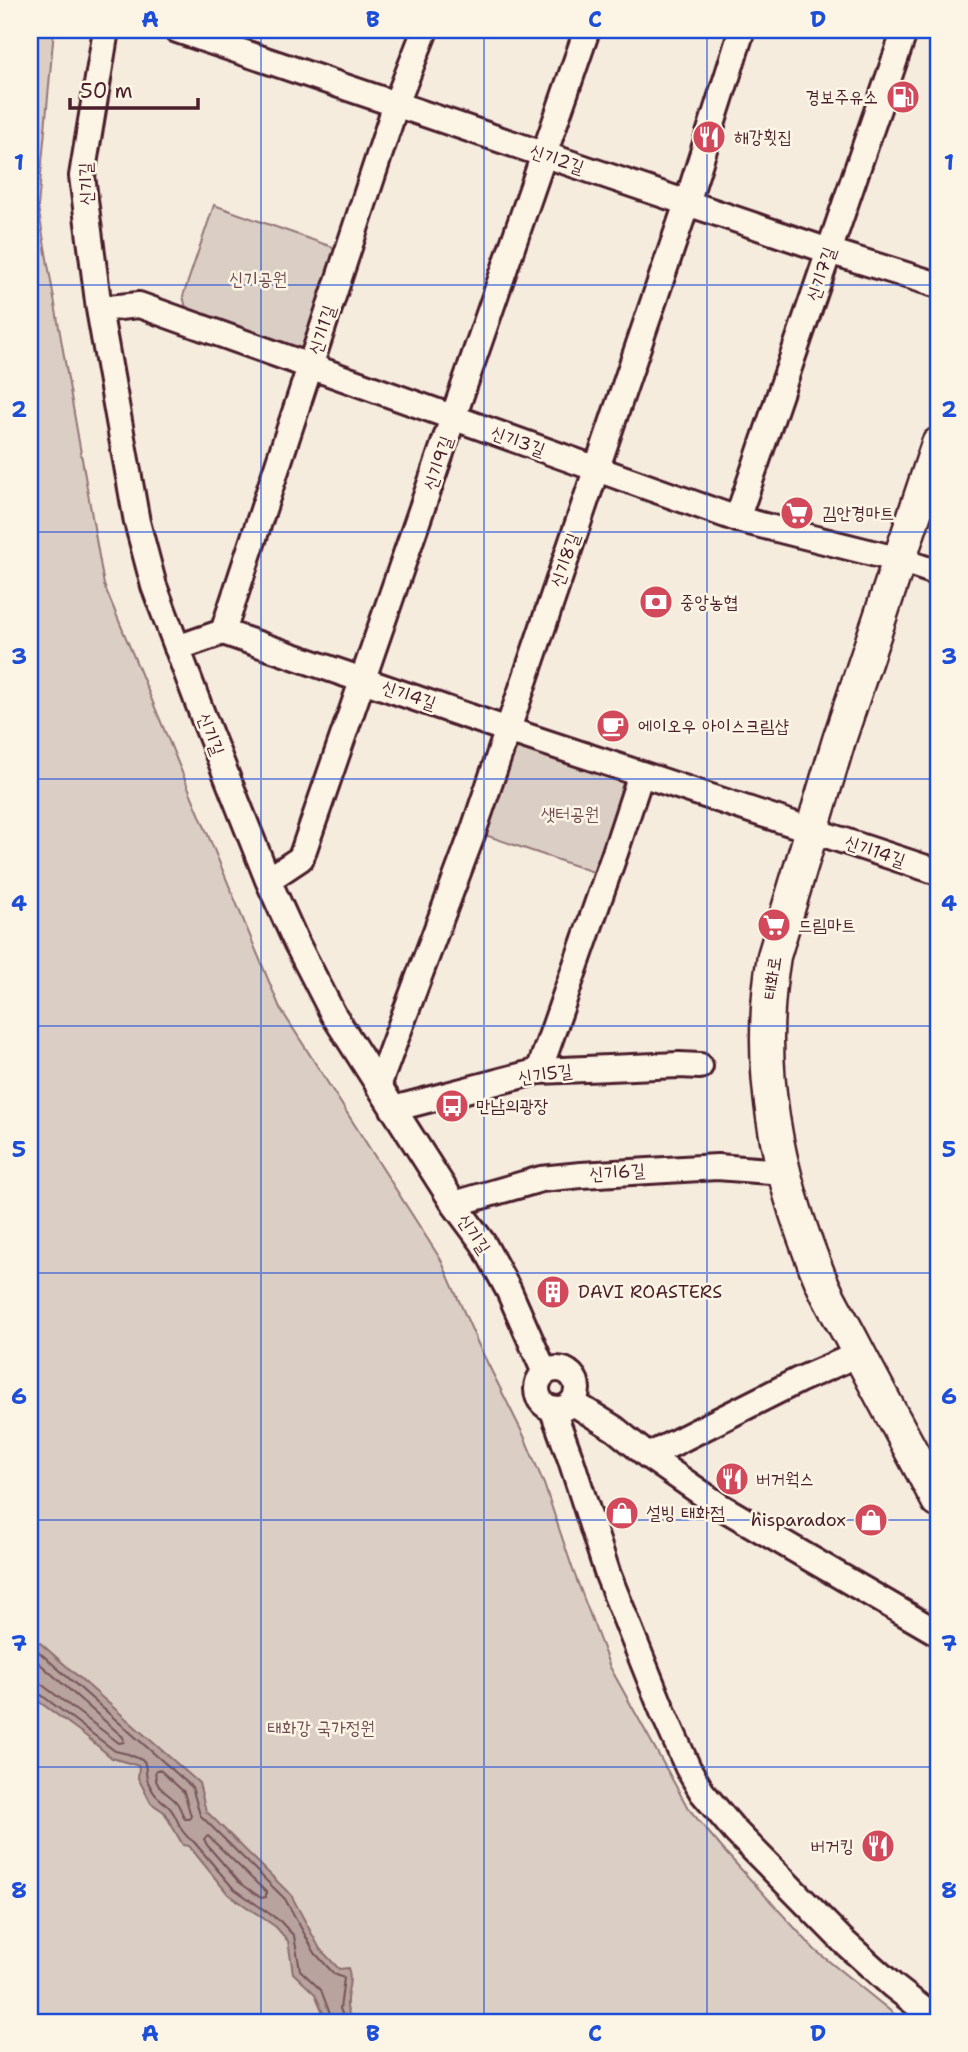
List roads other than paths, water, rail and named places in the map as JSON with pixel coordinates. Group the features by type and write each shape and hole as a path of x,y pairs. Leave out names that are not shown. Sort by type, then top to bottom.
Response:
{"main road":[{"name":"태화로","path":"938,444 839,740 774,956 769,990 767,1045 772,1117 783,1172 820,1278 938,1501"}],"street":[{"name":"신기길","path":"106,30 82,176 99,309 137,522 154,586 268,880 298,944 333,1014 454,1204 483,1243 509,1291 545,1373 558,1369 571,1376 577,1388 576,1395 562,1405"},
{"name":"신기2길","path":"177,30 829,251 938,285"},
{"name":"신기1길","path":"223,632 396,104 425,30"},
{"name":"신기9길","path":"268,880 301,858 587,30"},
{"name":"신기8길","path":"378,1086 472,835 687,203 742,30"},
{"name":"신기7길","path":"737,519 905,30"},
{"name":"신기3길","path":"99,309 139,306 737,519 900,559 938,573"},
{"path":"177,648 223,632"},
{"name":"신기4길","path":"223,632 508,730 812,829"},
{"path":"539,1071 641,774"},
{"name":"신기14길","path":"812,829 938,872"},
{"name":"신기5길","path":"393,1109 539,1071 700,1066"},
{"name":"신기6길","path":"454,1204 541,1179 581,1175 717,1167 783,1172"},
{"path":"649,1455 799,1380 859,1354"},
{"path":"562,1405 615,1429 720,1506 938,1633"},
{"path":"562,1405 571,1460 608,1574 663,1712 702,1792 735,1831 844,1942 893,1986 938,2021"}],"water":[{"path":"30,1634 199,1783 206,1811 291,1895 320,1949 339,1969 348,1968 350,1979 347,2006 354,2022 327,2022 315,1994 293,1973 288,1941 276,1927 228,1894 189,1846 183,1845 164,1812 151,1803 138,1778 139,1766 112,1758 34,1698 30,1692"}],"place":[{"name":"경보주유소","path":"903,97"},
{"name":"해강횟집","path":"709,137"},
{"name":"김안경마트","path":"797,513"},
{"name":"중앙농협","path":"656,602"},
{"name":"에이오우 아이스크림샵","path":"613,726"},
{"name":"드림마트","path":"774,925"},
{"name":"만남의광장","path":"452,1106"},
{"name":"DAVI ROASTERS","path":"553,1292"},
{"name":"버거웍스","path":"732,1479"},
{"name":"설빙 태화점","path":"622,1513"},
{"name":"hisparadox","path":"871,1520"},
{"name":"버거킹","path":"878,1846"}],"park label":[{"name":"신기공원","path":"258,279"},
{"name":"샛터공원","path":"570,814"},
{"name":"태화강 국가정원","path":"321,1728"}]}
